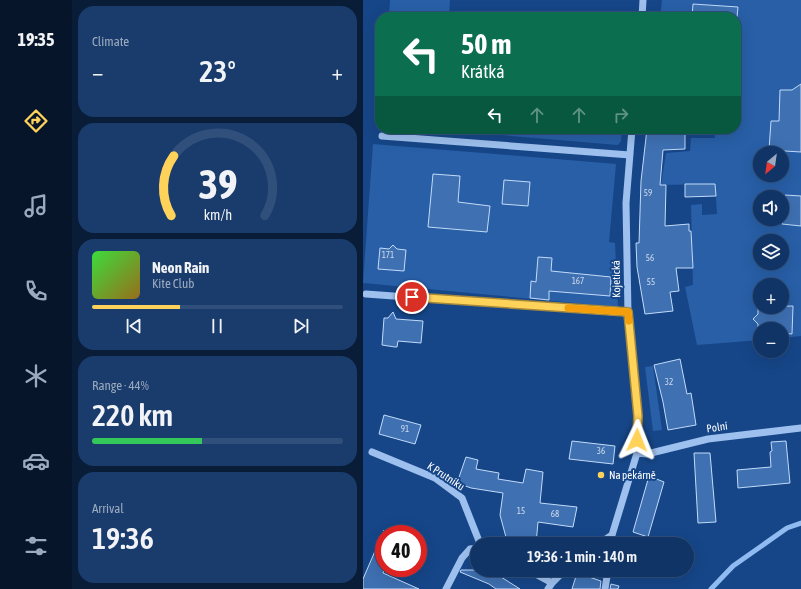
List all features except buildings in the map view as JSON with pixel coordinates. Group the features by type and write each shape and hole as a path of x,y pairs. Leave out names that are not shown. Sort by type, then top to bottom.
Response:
{"street":[{"path":"642,12 643,0"},
{"name":"Kojetická","path":"612,536 637,453 638,416 628,312 626,203 632,134"},
{"path":"382,136 630,155"},
{"path":"365,294 628,312"},
{"name":"Polní","path":"637,453 647,454 708,439 801,428"},
{"name":"K Prutníku","path":"372,452 435,478 462,498 478,537"},
{"path":"446,589 462,558 470,549"},
{"path":"538,577 550,586 558,577"},
{"path":"605,589 607,577"}],"shaded area":[{"path":"390,0 450,0 449,12 389,12"},
{"path":"662,0 801,0 801,336 789,337 789,322 753,322 753,341 697,345 685,287 693,285 691,205 702,204 702,215 717,214 715,184 661,185 666,153 690,151 691,138 715,138 715,134 741,134 741,12 661,12"},
{"path":"488,134 622,134 621,141 618,145"},
{"path":"373,144 616,164 609,242 615,243 618,307 363,283"},
{"path":"653,366 662,430 653,431 645,367"}],"waterway":[{"path":"711,589 733,566 787,528 801,523"}],"slow traffic":[{"path":"568,308 628,312 629,321"}],"place":[{"name":"Na pekárně","path":"601,475"}],"route":[{"path":"412,297 628,312 638,416 637,440"}]}
